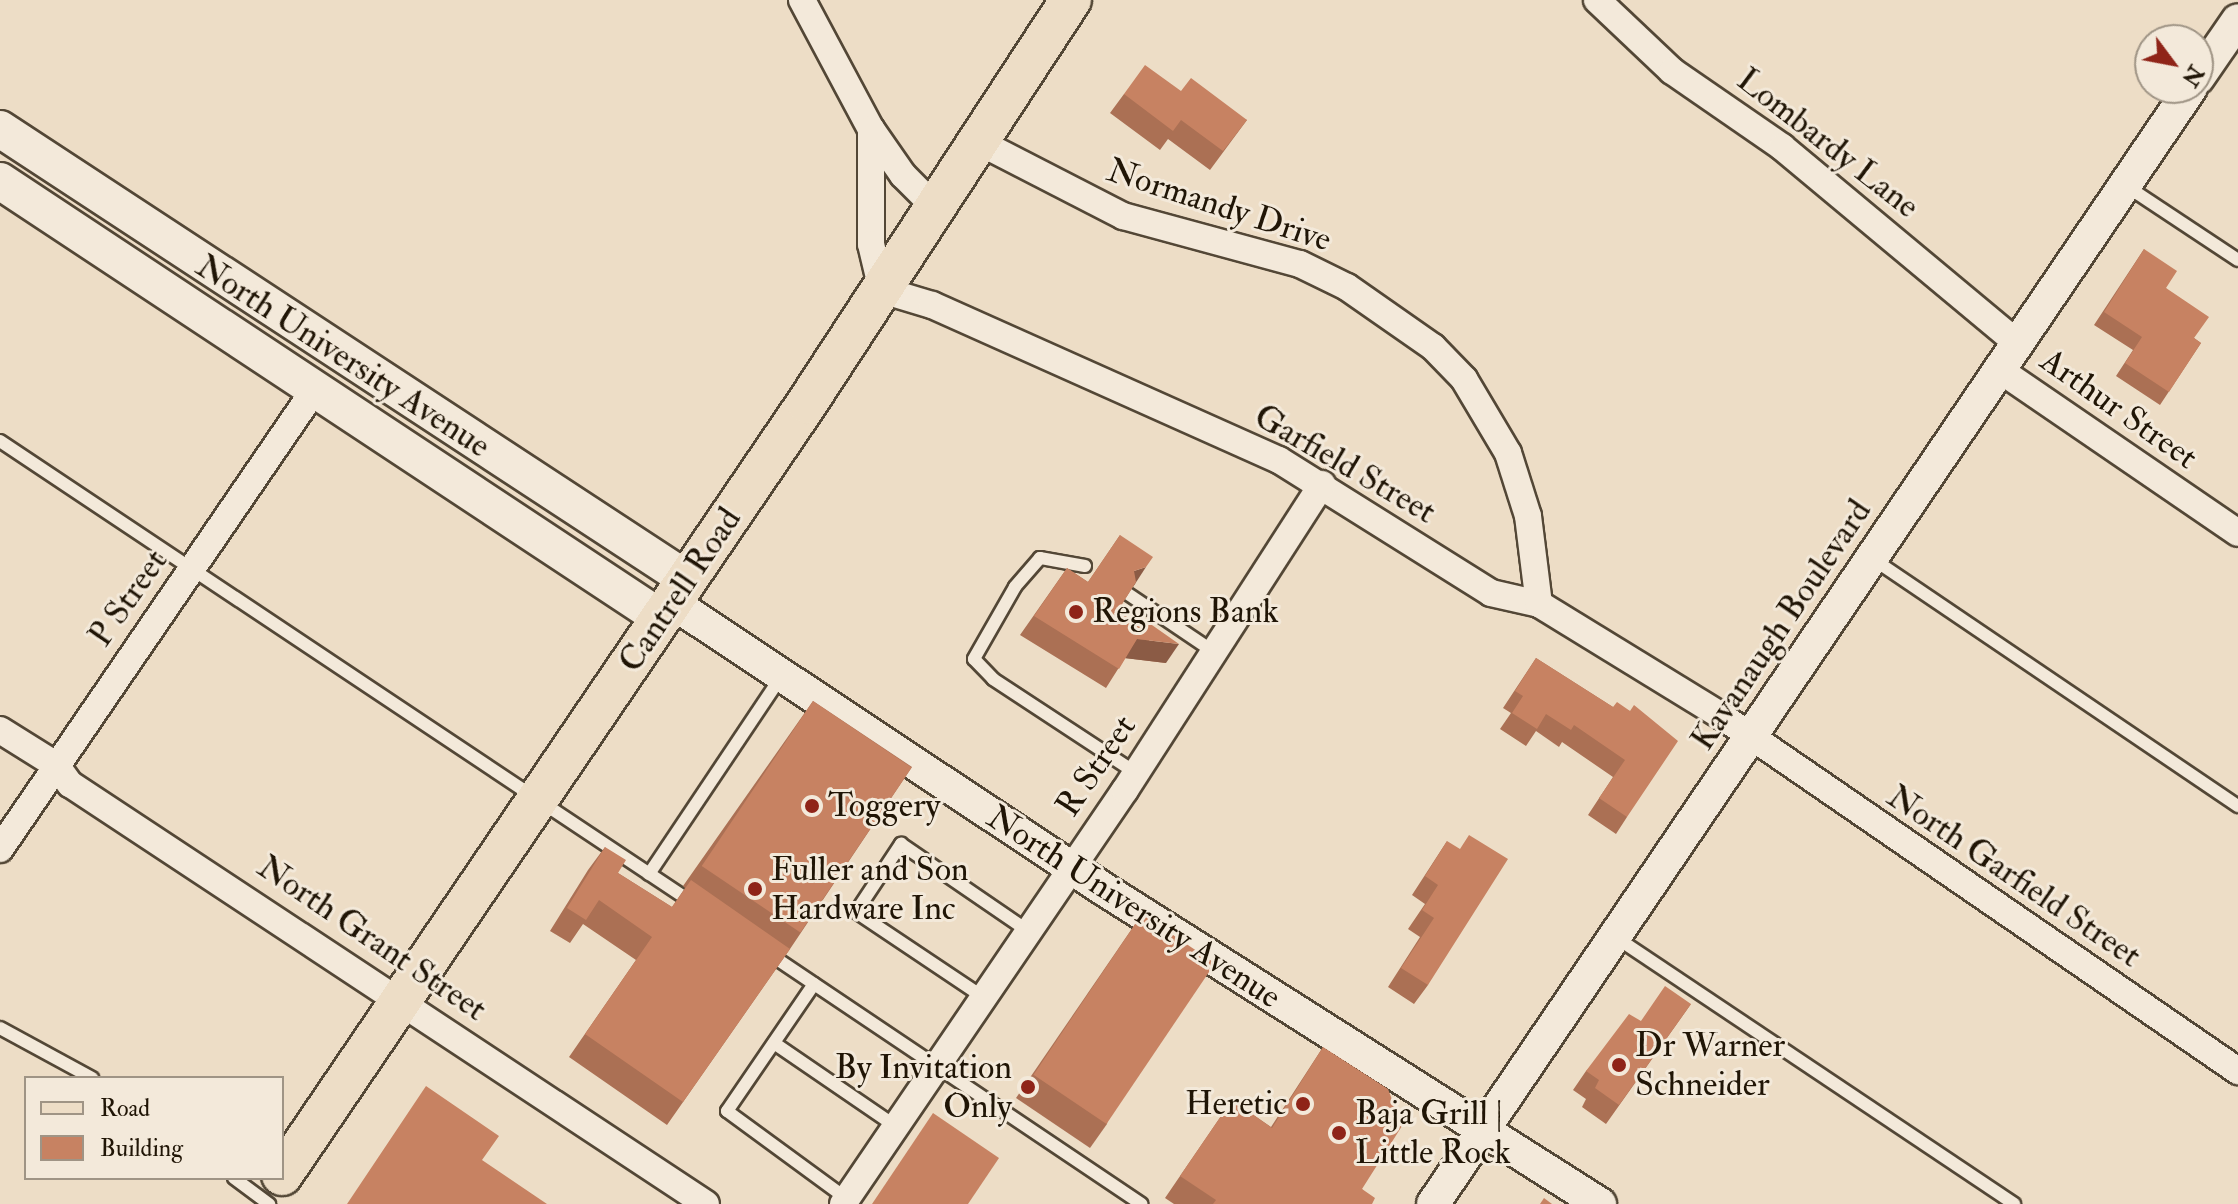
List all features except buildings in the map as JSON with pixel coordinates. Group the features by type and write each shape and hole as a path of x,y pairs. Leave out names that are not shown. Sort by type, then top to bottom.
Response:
{"main road":[{"name":"Cantrell Road","path":"284,1164 674,600 882,290 1071,0"},
{"name":"North University Avenue","path":"0,129 674,600"},
{"name":"North University Avenue","path":"0,181 315,389 674,600"}],"street":[{"path":"802,0 871,129 903,175 935,207"},
{"name":"Lombardy Lane","path":"1597,0 1672,71 1844,195 2017,343"},
{"path":"2214,55 2238,20"},
{"name":"Kavanaugh Boulevard","path":"1433,1204 2180,104"},
{"path":"871,129 871,244 882,290"},
{"name":"Normandy Drive","path":"979,142 1123,216 1300,264 1347,287 1433,347 1464,379 1508,453 1528,516 1539,604"},
{"name":"Garfield Street","path":"882,290 932,305 1322,484 1491,593 1539,604 1720,715 1750,739"},
{"name":"Arthur Street","path":"2000,370 2238,533"},
{"name":"P Street","path":"0,849 315,389"},
{"name":"R Street","path":"844,1201 1136,773 1322,484"},
{"name":"North University Avenue","path":"674,600 1071,867 1600,1204"},
{"name":"North Grant Street","path":"0,730 56,765 70,784 706,1204"},
{"name":"North Garfield Street","path":"1750,739 2238,1071"}],"lane":[{"path":"2125,185 2238,260"},
{"path":"0,441 700,908"},
{"path":"1871,557 2238,806"},
{"path":"1085,566 1040,558 1015,587 974,659 993,679 1136,773"},
{"path":"1128,594 1214,652"},
{"path":"649,874 782,675"},
{"path":"983,997 856,912 901,844 1028,931"},
{"path":"1614,936 2014,1204"},
{"path":"751,942 1142,1204"},
{"path":"814,984 727,1111 844,1201"},
{"path":"0,1028 88,1076"},
{"path":"774,1043 895,1126"}],"place":[{"name":"Regions Bank","path":"1076,612"},
{"name":"Toggery","path":"812,806"},
{"name":"Fuller and Son Hardware Inc","path":"755,889"},
{"name":"Dr Warner Schneider","path":"1619,1065"},
{"name":"By Invitation Only","path":"1028,1087"},
{"name":"Heretic","path":"1303,1104"},
{"name":"Baja Grill | Little Rock","path":"1339,1133"}]}
